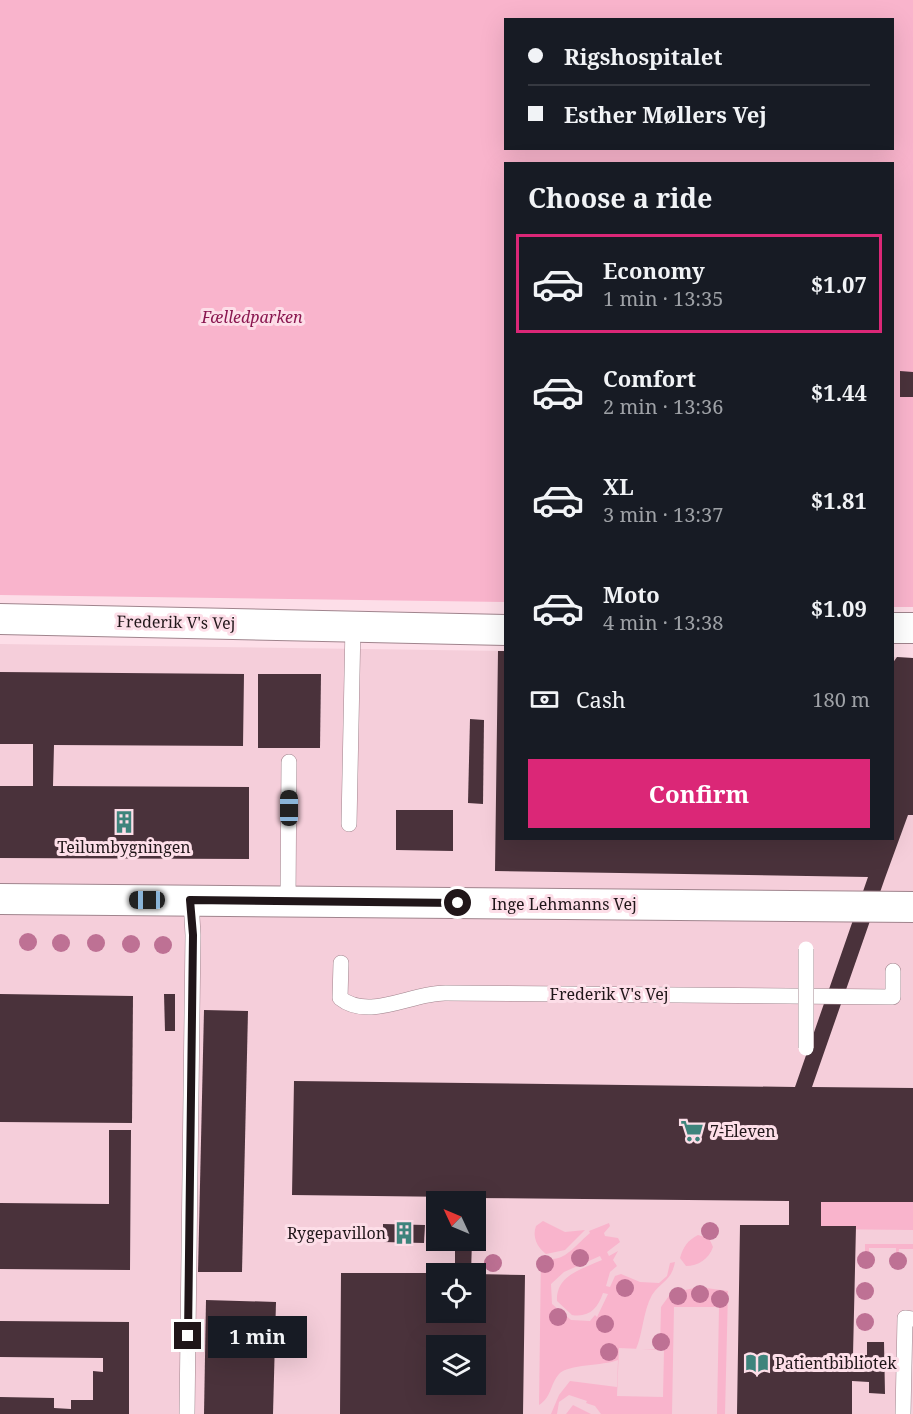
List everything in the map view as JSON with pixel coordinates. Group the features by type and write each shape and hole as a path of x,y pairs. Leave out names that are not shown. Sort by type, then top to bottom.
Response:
{"street":[{"name":"Frederik V's Vej","path":"0,619 504,630"},
{"path":"894,628 913,628"},
{"name":"Inge Lehmanns Vej","path":"0,899 913,907"}],"lane":[{"path":"349,824 352,625"},
{"path":"288,901 289,762"},
{"path":"187,1414 193,935 190,900"},
{"path":"806,949 806,1048"},
{"name":"Frederik V's Vej","path":"341,963 340,998 348,1005 362,1009 441,993 892,997 893,971"},
{"path":"903,1414 905,1318 913,1318"}],"shaded area":[{"path":"0,644 504,651 504,840 894,840 894,657 913,658 913,1414 0,1414"}],"green space":[{"name":"Fælledparken","path":"0,0 913,0 913,607 894,607 894,162 504,162 504,602 0,595"},
{"path":"821,1202 913,1202 913,1230 821,1229"},
{"path":"543,1221 565,1232 585,1230 565,1250 546,1254 535,1238 536,1226"},
{"path":"609,1223 610,1226 604,1233 605,1236 618,1238 620,1242 607,1252 609,1256 618,1251 613,1260 617,1266 610,1272 606,1286 610,1287 615,1276 621,1274 640,1282 659,1283 667,1276 670,1263 675,1262 671,1273 649,1301 636,1349 619,1348 617,1396 663,1397 664,1350 642,1349 660,1349 661,1307 671,1293 699,1287 728,1291 725,1414 717,1414 719,1307 674,1307 672,1414 601,1414 595,1406 586,1403 587,1401 569,1395 559,1402 557,1414 551,1414 559,1395 570,1381 617,1387 618,1360 564,1371 556,1378 546,1398 539,1405 541,1256 549,1259 562,1257 590,1233 589,1231","holes":["600,1256 602,1260 572,1274 561,1285 557,1301 572,1315 578,1316 592,1311 603,1293 608,1294 597,1317 595,1315 590,1321 571,1320 552,1304 551,1284 564,1272"]},
{"path":"698,1235 709,1238 713,1247 702,1261 686,1266 680,1258 681,1254 684,1247"},
{"path":"865,1244 913,1244 913,1249 899,1249 898,1257 896,1257 896,1248 869,1248 869,1256 865,1256"},
{"path":"573,1405 591,1414 566,1414"}],"building":[{"path":"900,371 913,372 913,397 900,397"},
{"path":"498,651 504,651 504,840 894,840 894,661 897,657 913,658 913,815 908,815 812,1087 913,1088 913,1202 821,1202 821,1226 856,1226 853,1355 867,1355 867,1342 884,1342 885,1394 869,1393 869,1382 852,1381 852,1414 737,1414 740,1225 789,1225 789,1201 486,1198 486,1191 426,1191 426,1197 292,1195 294,1081 795,1087 868,877 495,871"},
{"path":"0,672 244,674 243,746 54,745 53,786 249,787 249,859 0,858 0,786 33,786 33,744 0,744"},
{"path":"258,674 321,674 320,748 258,748"},
{"path":"470,719 484,720 483,804 468,803"},
{"path":"396,810 453,810 453,851 396,850"},
{"path":"0,994 133,996 132,1123 0,1122"},
{"path":"164,994 175,994 175,1031 165,1031"},
{"path":"204,1010 248,1011 242,1272 198,1272"},
{"path":"109,1130 131,1130 130,1270 0,1269 0,1203 109,1204"},
{"name":"Rygepavillon","path":"383,1224 425,1225 424,1243 383,1242"},
{"path":"455,1251 472,1251 471,1263 455,1263"},
{"path":"341,1273 426,1273 426,1323 486,1323 486,1274 525,1275 523,1414 340,1414"},
{"path":"206,1300 276,1302 273,1414 204,1414"},
{"path":"0,1321 129,1322 129,1414 0,1414 0,1397 54,1398 54,1408 71,1409 71,1400 93,1400 93,1371 103,1372 103,1358 0,1357"}],"place":[{"name":"Teilumbygningen","path":"124,822"},
{"name":"7-Eleven","path":"692,1131"},
{"name":"Rygepavillon","path":"404,1233"},
{"name":"Patientbibliotek","path":"757,1363"}],"route":[{"path":"188,1336 193,935 190,900 458,903"}]}
